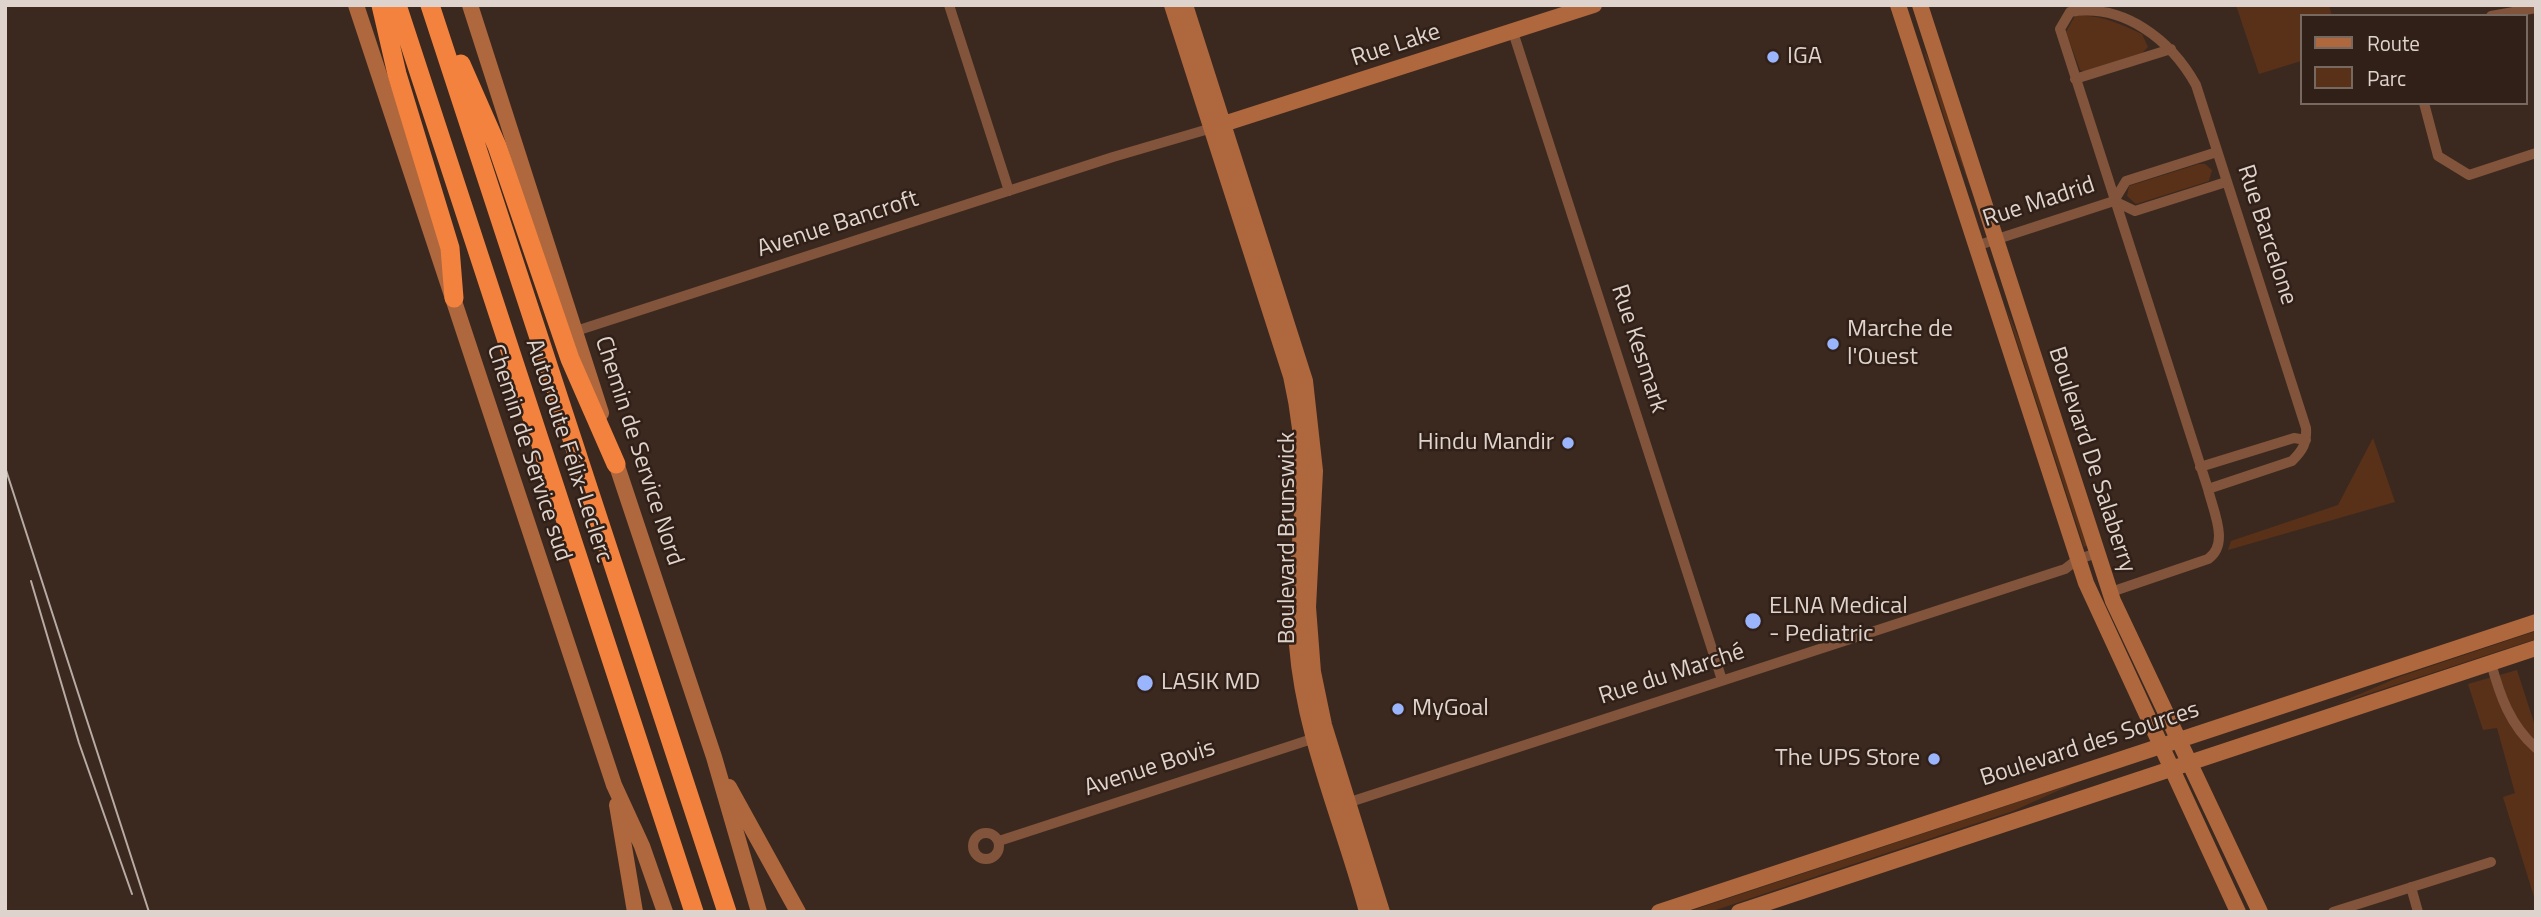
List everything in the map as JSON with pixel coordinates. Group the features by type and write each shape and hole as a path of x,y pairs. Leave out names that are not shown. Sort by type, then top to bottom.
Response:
{"highway":[{"path":"381,5 397,74 450,248 454,298"},
{"name":"Autoroute Félix-Leclerc","path":"397,5 694,912"},
{"path":"433,5 498,146 569,359 616,464"},
{"name":"Autoroute Félix-Leclerc","path":"433,5 727,912"}],"street":[{"name":"Chemin de Service sud","path":"356,5 614,785 642,846 665,912"},
{"name":"Chemin de Service Nord","path":"470,5 576,331 616,464 714,757 759,912"},
{"path":"948,5 1009,191"},
{"name":"Boulevard Brunswick","path":"1172,5 1294,340 1307,394 1315,481 1308,593 1310,648 1321,714 1367,912"},
{"name":"Boulevard Brunswick","path":"1185,5 1283,346 1297,404 1303,480 1296,592 1297,644 1315,738 1382,912"},
{"name":"Rue Lake","path":"1218,126 1594,5"},
{"name":"Boulevard De Salaberry","path":"1898,5 2096,610 2238,912"},
{"name":"Boulevard De Salaberry","path":"1920,5 2111,592 2260,912"},
{"path":"2502,14 2536,8"},
{"name":"Rue Barcelone","path":"2111,592 2214,555 2220,540 2208,489 2060,29 2070,12 2106,12 2130,20 2171,49 2196,85 2305,428 2306,440"},
{"name":"Rue Kesmark","path":"1513,32 1722,680"},
{"path":"2075,79 2171,49"},
{"path":"2425,105 2438,156 2469,175 2536,153"},
{"name":"Avenue Bancroft","path":"576,331 1113,157 1218,126"},
{"name":"Rue Madrid","path":"1976,246 2115,201 2126,181 2217,152"},
{"name":"Rue Madrid","path":"2115,201 2134,211 2227,182"},
{"path":"2200,467 2294,438 2306,440 2302,451 2292,461 2208,489"},
{"name":"Rue du Marché","path":"1343,805 2065,569 2078,559 2098,553"},
{"name":"Boulevard des Sources","path":"1659,912 2536,622"},
{"name":"Boulevard des Sources","path":"1739,912 2536,648"},
{"path":"2491,663 2512,720 2519,733 2536,748"},
{"name":"Avenue Bovis","path":"999,841 1315,738"},
{"path":"714,757 798,912"},
{"path":"614,785 635,912"},
{"path":"2219,867 2236,859"},
{"path":"2333,912 2491,862"},
{"path":"2411,887 2418,912"}],"green space":[{"path":"2236,5 2329,5 2331,14 2300,14 2300,61 2259,74"},
{"path":"2075,16 2101,18 2126,27 2142,34 2148,47 2140,55 2085,72 2080,70 2066,32"},
{"path":"1923,48 1939,82 1976,202 1946,123"},
{"path":"2205,164 2212,170 2209,181 2136,204 2127,196 2129,186"},
{"path":"2005,305 2035,378 2089,545 2084,547"},
{"path":"2373,438 2395,502 2228,550 2231,541 2338,505"},
{"path":"2536,631 2536,639 2337,704 2399,677"},
{"path":"2517,670 2536,729 2536,903 2503,797 2515,793 2497,728 2483,730 2468,684"},
{"path":"2075,783 2013,811 1710,912 1687,912"}],"tram line":[{"path":"5,467 149,912"},
{"path":"31,581 79,743 132,894"}],"place":[{"name":"IGA","path":"1773,57"},
{"name":"Marche de l'Ouest","path":"1833,344"},
{"name":"Hindu Mandir","path":"1568,443"},
{"name":"ELNA Medical - Pediatric","path":"1753,621"},
{"name":"LASIK MD","path":"1145,683"},
{"name":"MyGoal","path":"1398,709"},
{"name":"The UPS Store","path":"1934,759"}]}
